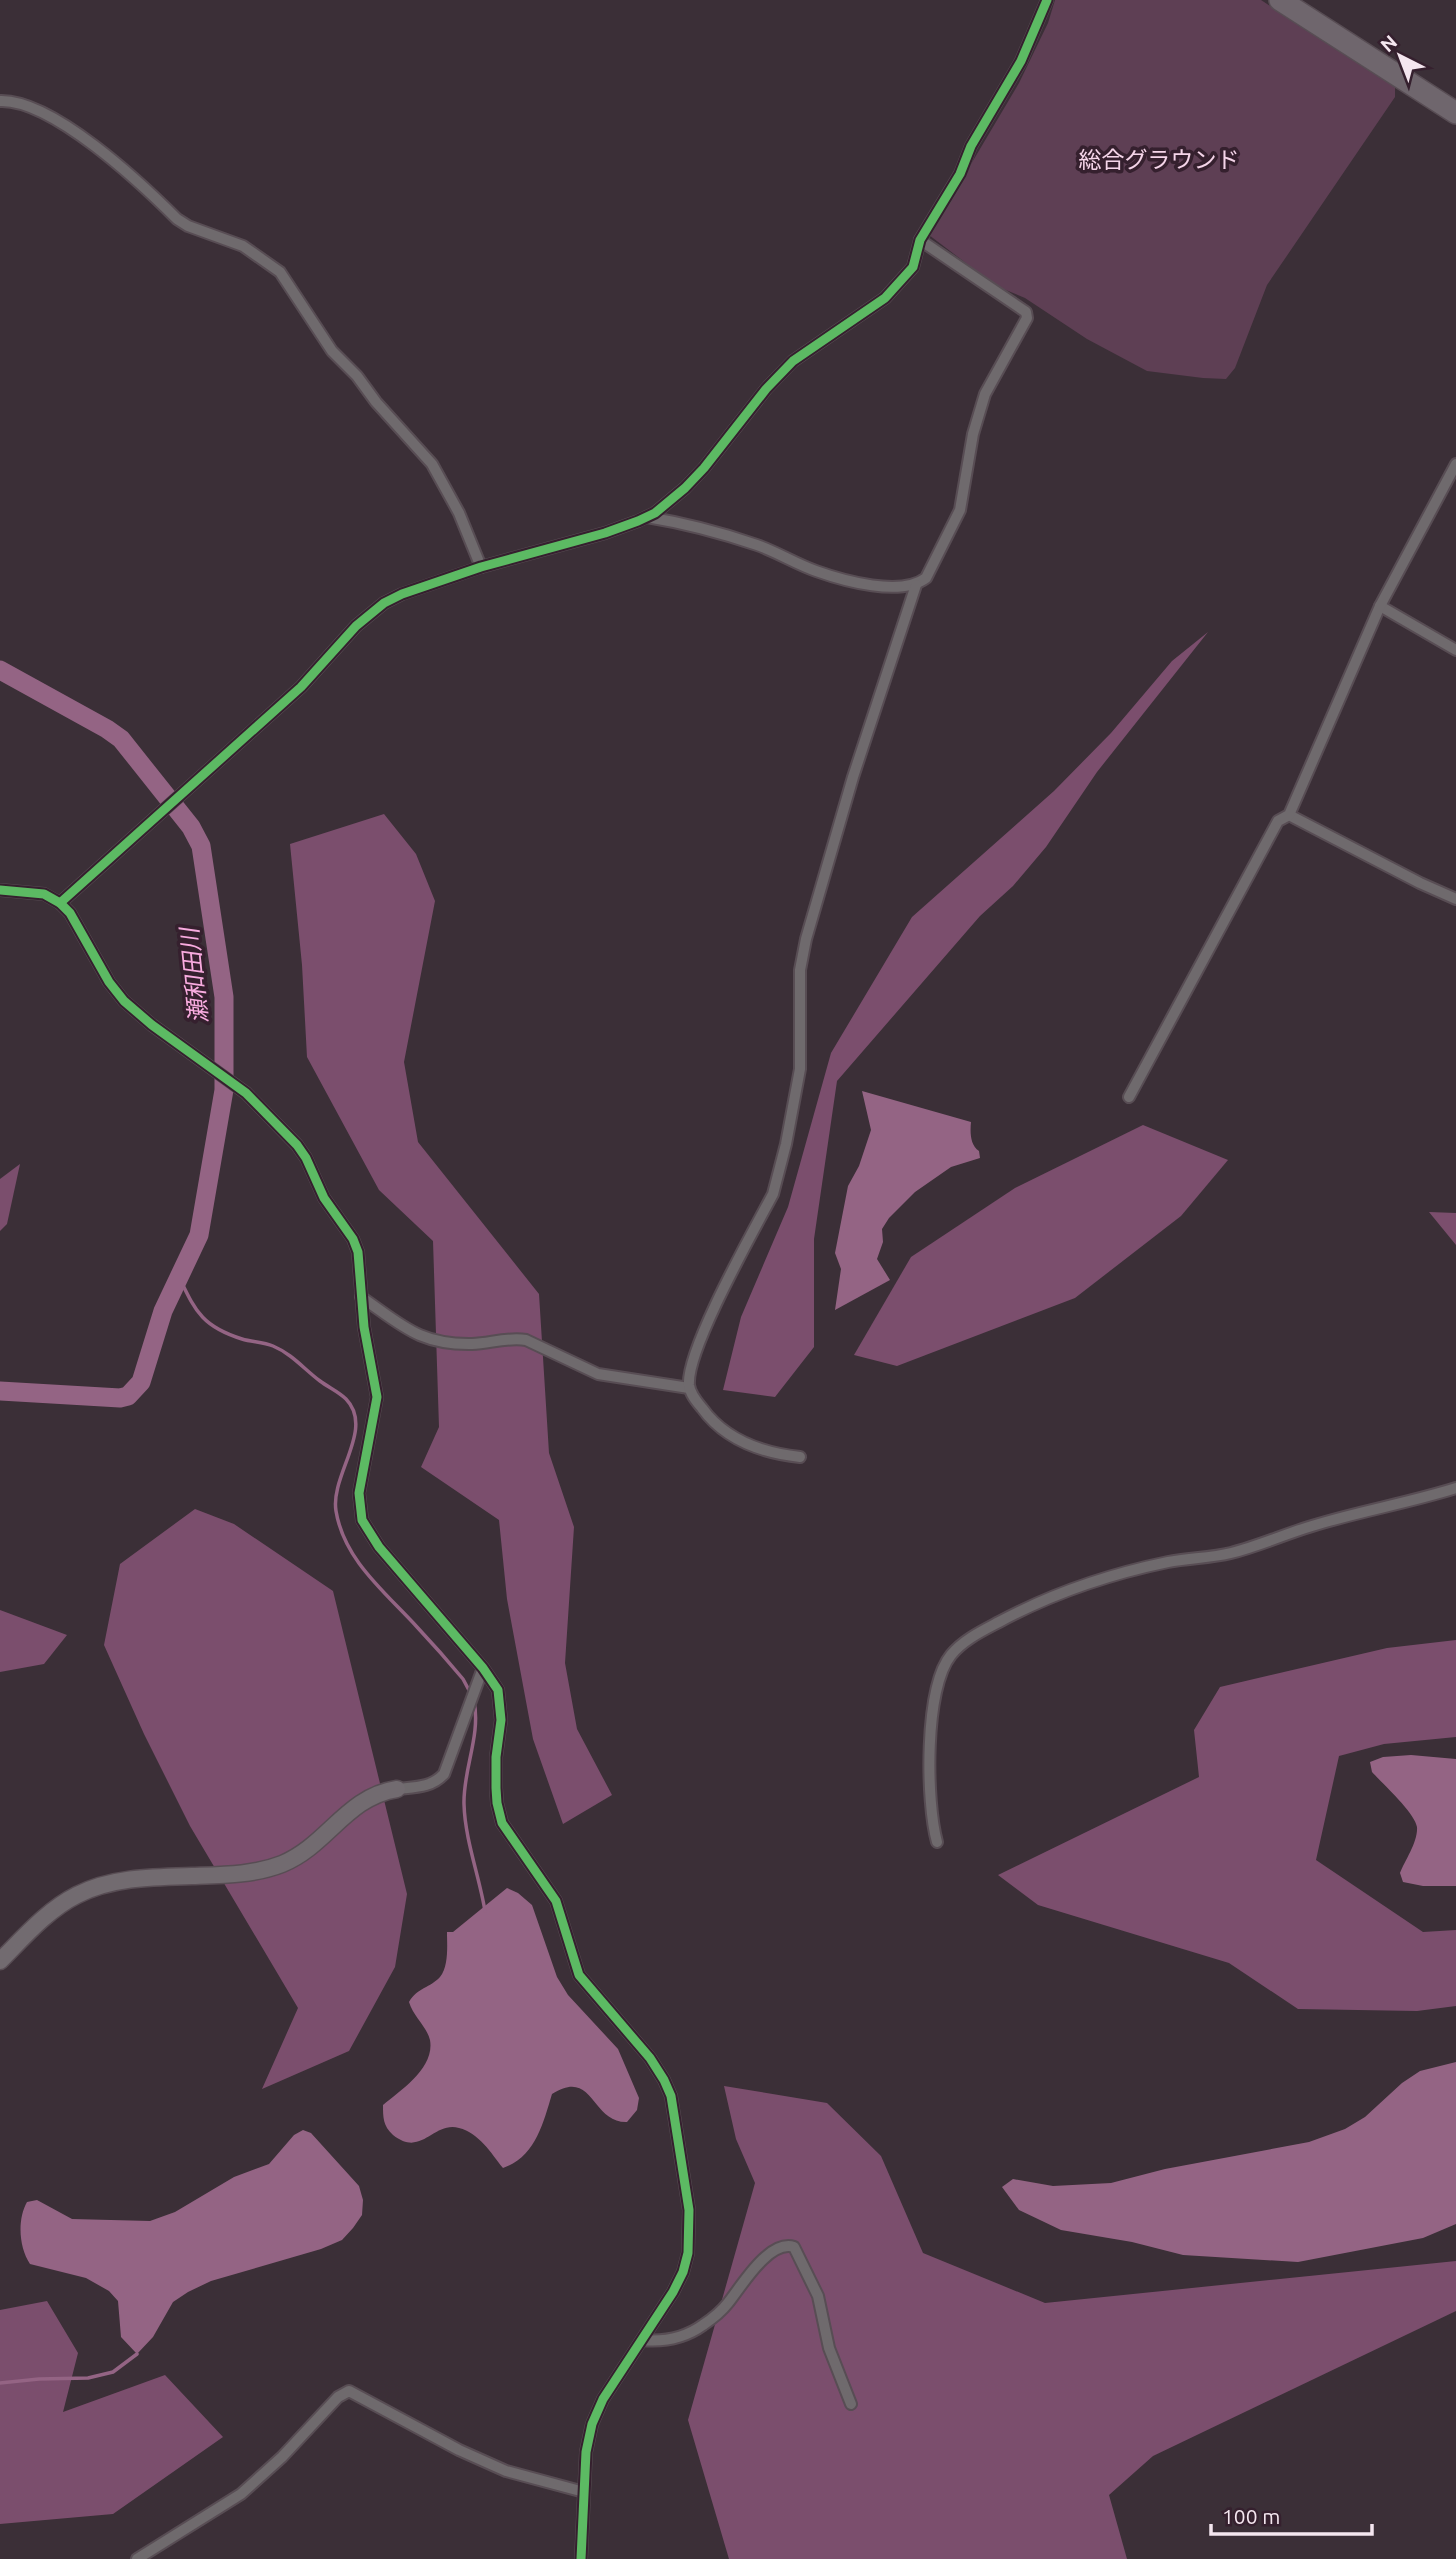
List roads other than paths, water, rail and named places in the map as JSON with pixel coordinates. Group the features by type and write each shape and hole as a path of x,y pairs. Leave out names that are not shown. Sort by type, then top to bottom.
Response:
{"highway":[{"path":"1280,0 1456,113"}],"street":[{"path":"60,903 301,687 374,609 402,594 481,567 605,533 648,517 685,488 766,389 793,361 873,307 895,289 913,267 920,240 960,174 971,146 1021,61 1047,0"},
{"path":"0,101 10,101 36,110 78,134 114,160 177,219 188,226 243,246 280,272 326,344 432,464 459,513 481,567"},
{"path":"648,517 748,542 816,571 853,581 894,588 916,584 928,574 955,523 981,405 993,377 1027,318 1026,312 920,240"},
{"path":"1129,1097 1278,821 1289,815 1380,606 1456,464"},
{"path":"800,1457 777,1455 726,1432 705,1412 689,1388 692,1363 780,1174 800,1069 800,970 806,939 853,777 916,584"},
{"path":"1380,606 1456,650"},
{"path":"1289,815 1456,899"},
{"path":"0,890 44,894 60,903 79,926 103,973 124,1001 152,1025 246,1093 297,1145 306,1158 324,1198 356,1245 364,1328 377,1397 359,1493 362,1520 379,1546 494,1682 500,1697 496,1803 502,1823 556,1901 579,1975 650,2058 671,2096 689,2210 690,2243 683,2272 594,2416 586,2452 581,2559"},
{"path":"361,1297 425,1339 457,1344 526,1340 598,1374 689,1388"},
{"path":"937,1842 930,1788 935,1695 946,1663 956,1650 972,1637 1012,1615 1073,1589 1144,1568 1235,1552 1322,1523 1456,1488"},
{"path":"0,1961 58,1908 88,1890 126,1881 239,1874 273,1867 312,1846 365,1798 435,1782 444,1774 483,1668"},
{"path":"642,2340 669,2340 705,2324 727,2305 751,2272 766,2257 783,2246 794,2247 818,2297 829,2347 851,2404"},
{"path":"137,2559 241,2494 282,2457 338,2398 349,2391 506,2472 584,2492"}],"waterway":[{"name":"瀬和田川","path":"0,670 121,739 191,827 201,846 224,997 224,1090 199,1235 163,1311 141,1382 128,1396 120,1398 0,1391"},
{"path":"180,1279 191,1301 210,1324 229,1334 280,1349 346,1399 354,1411 356,1424 336,1497 340,1529 368,1574 446,1659 463,1679 471,1694"},
{"path":"474,1701 474,1740 464,1804 467,1831 485,1911"},
{"path":"0,2383 88,2378 113,2372 137,2354"}],"park label":[{"name":"総合グラウンド","path":"1159,159"}]}
